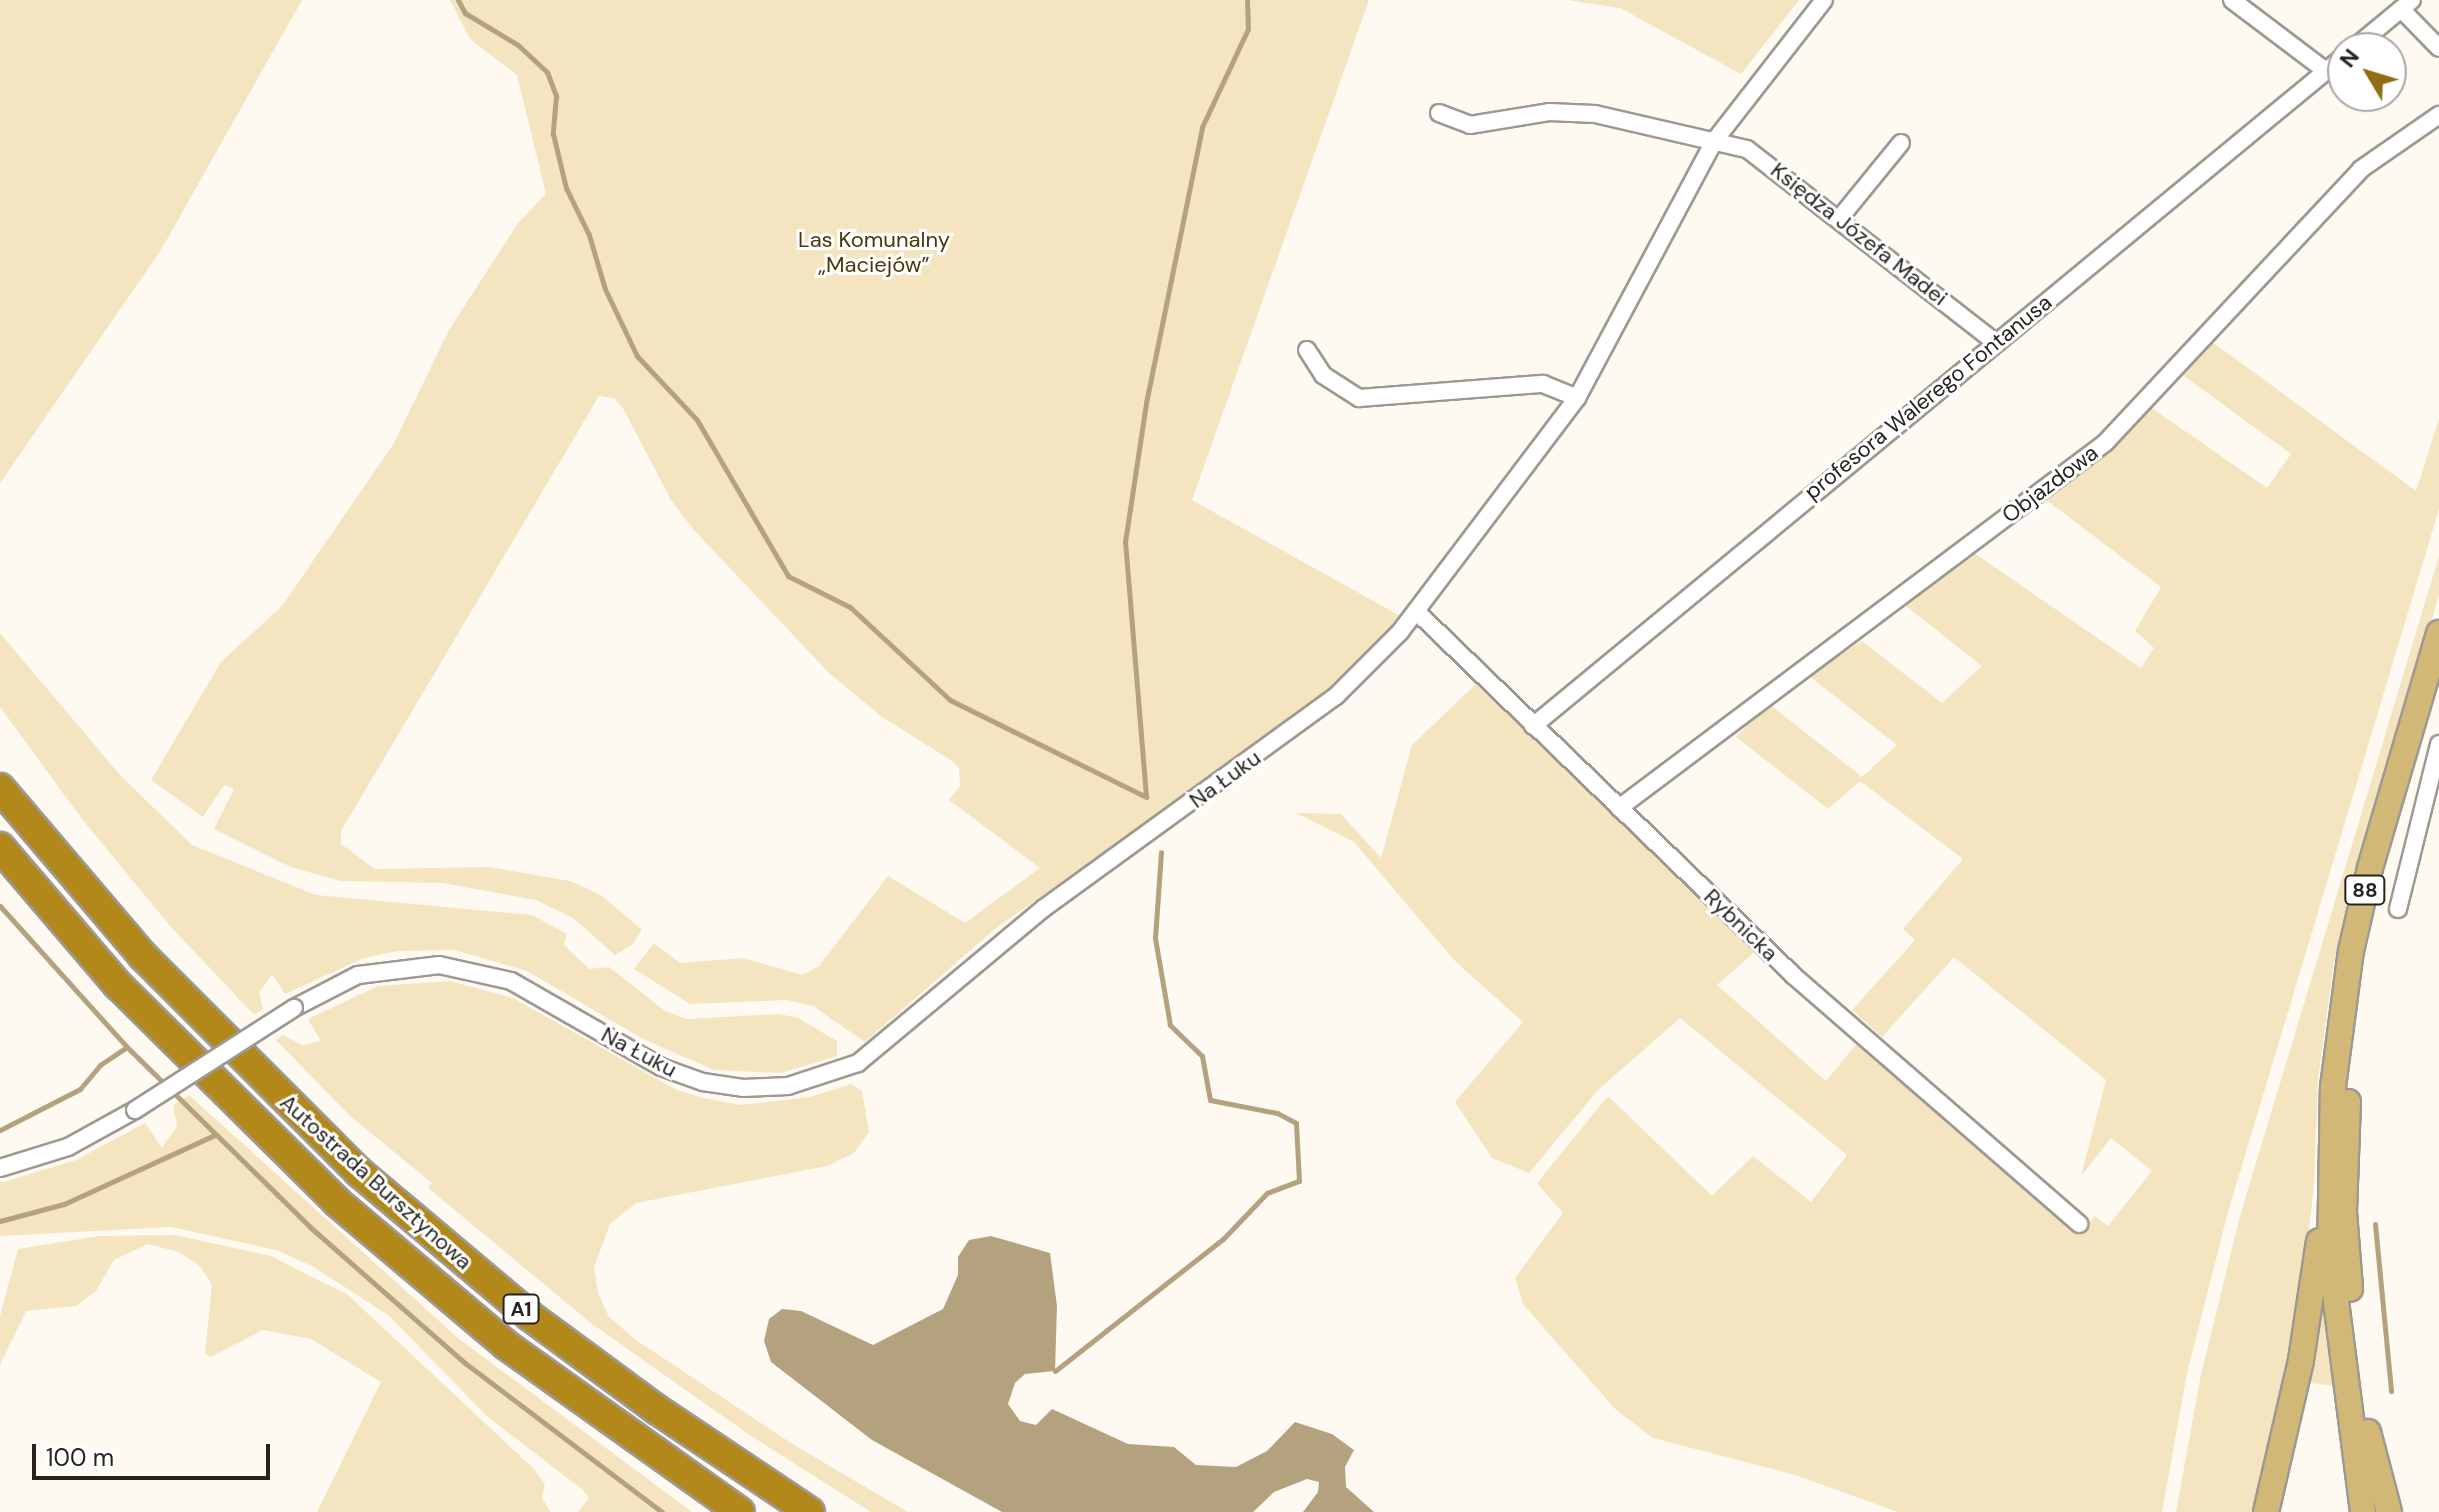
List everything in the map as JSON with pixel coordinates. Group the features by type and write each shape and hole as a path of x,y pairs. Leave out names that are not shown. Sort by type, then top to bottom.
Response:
{"highway":[{"name":"Autostrada Bursztynowa","path":"0,788 143,956 359,1172 530,1316 656,1409 810,1512"},
{"name":"Autostrada Bursztynowa","path":"0,847 128,996 337,1202 506,1345 740,1512"}],"main road":[{"name":"88","path":"2363,1512 2330,1255 2328,1155 2351,951 2370,868 2439,633"},
{"name":"88","path":"2379,1512 2344,1212 2349,1087 2366,956 2439,691"},
{"path":"2266,1512 2312,1296 2328,1155"},
{"path":"2368,1432 2389,1512"}],"street":[{"path":"1417,612 1577,398 1715,140 1824,0"},
{"path":"2232,0 2326,71"},
{"path":"2373,32 2406,5 2439,48"},
{"name":"profesora Walerego Fontanusa","path":"1533,726 2326,71"},
{"name":"Księdza Józefa Madei","path":"1439,113 1470,125 1576,112 1747,149 1995,342"},
{"name":"Objazdowa","path":"1619,808 2105,443 2361,169 2439,115"},
{"path":"1839,219 1901,143"},
{"path":"1307,350 1323,375 1359,398 1543,384 1577,398"},
{"name":"Rybnicka","path":"1417,612 1794,976 2079,1224"},
{"name":"Na Łuku","path":"0,1168 68,1147 135,1110 294,1008 358,975 411,965 460,967 533,991 661,1067 703,1082 762,1089 836,1074 907,1026 1044,908 1336,696 1417,612"},
{"path":"2398,909 2439,744"}],"green space":[{"path":"0,0 302,0 161,250 0,483"},
{"name":"Las Komunalny „Maciejów”","path":"450,0 1369,0 1192,500 1404,618 1344,683 996,928 865,1042 813,1006 787,1000 690,1004 634,969 654,943 680,963 743,958 802,975 819,966 888,876 965,923 1040,868 949,800 960,786 959,768 952,761 882,717 828,672 693,529 671,500 624,410 614,398 599,396 341,831 341,844 375,869 489,867 570,881 601,895 642,930 632,945 615,955 573,918 536,900 443,883 340,881 291,867 214,829 234,789 224,785 203,817 151,780 221,662 282,606 394,443 449,330 518,223 546,194 517,75 470,39"},
{"path":"1568,0 1799,0 1741,74 1620,8"},
{"path":"2211,341 2416,491 2439,419 2439,509 2228,1212 2187,1373 2162,1512 1898,1512 1795,1475 1653,1438 1615,1409 1523,1304 1515,1278 1563,1213 1537,1183 1608,1096 1712,1196 1753,1156 1811,1202 1847,1155 1680,1018 1598,1090 1529,1173 1492,1158 1455,1102 1523,1022 1454,960 1354,842 1296,813 1341,814 1381,858 1412,745 1478,682 1758,949 1717,985 1826,1081 1859,1041 2081,1233 2095,1216 2108,1226 2152,1171 2111,1138 2081,1176 2106,1080 1954,957 1882,1037 1852,1010 1915,940 1903,929 1963,859 1860,781 1828,809 1736,737 1769,704 1862,777 1897,745 1809,676 1862,641 1942,703 1982,666 1906,606 1974,553 2141,668 2154,648 2135,631 2161,587 2041,496 2149,406 2267,488 2291,454 2180,373"},
{"path":"2439,556 2439,595 2334,962 2318,1079 2314,1186 2304,1270 2292,1350 2252,1512 2176,1512 2201,1374 2240,1216"},
{"path":"0,633 120,775 192,845 316,895 532,915 567,934 564,945 589,969 609,967 664,1010 686,1019 779,1014 798,1018 837,1041 837,1056 781,1073 714,1070 643,1039 527,971 454,950 397,951 364,958 285,994 272,974 259,993 263,1009 254,1015 171,927 82,819 0,707"},
{"path":"450,981 513,998 677,1090 703,1098 741,1105 810,1097 851,1084 862,1091 869,1132 854,1153 827,1166 636,1203 610,1224 594,1267 598,1293 609,1317 636,1340 794,1445 908,1512 871,1512 751,1436 592,1324 428,1188 432,1183 349,1115 276,1040 283,1035 302,1045 321,1041 308,1019 378,986"},
{"path":"189,1095 458,1338 692,1512 578,1512 589,1498 583,1490 489,1418 388,1315 312,1266 276,1250 171,1227 0,1236 0,1183 76,1160 145,1123 162,1148 177,1126 173,1105"},
{"path":"175,1235 271,1256 348,1295 534,1469 545,1484 542,1498 551,1512 317,1512 381,1382 311,1339 263,1330 210,1357 205,1353 212,1285 200,1266 179,1252 148,1244 114,1260 96,1291 76,1306 26,1311 0,1365 0,1316 18,1249 99,1236"},
{"path":"2321,1295 2325,1297 2337,1386 2302,1382"}],"shaded area":[{"path":"991,1236 1050,1253 1057,1306 1055,1371 1025,1374 1015,1383 1008,1404 1020,1421 1036,1425 1052,1409 1128,1444 1174,1447 1196,1465 1236,1467 1267,1451 1295,1422 1332,1434 1354,1450 1345,1467 1346,1487 1374,1512 1303,1512 1318,1492 1319,1482 1307,1479 1274,1492 1253,1512 1002,1512 872,1440 771,1362 764,1341 769,1319 782,1309 801,1311 873,1345 943,1309 958,1275 958,1257 969,1240"}],"waterway":[{"path":"458,0 465,13 518,45 547,72 556,96 553,134 566,188 589,235 605,289 637,356 697,420 788,576 850,607 950,700 1146,797"},
{"path":"1146,796 1125,542 1146,403 1202,127 1248,29 1247,0"},
{"path":"1055,1371 1223,1239 1267,1193 1299,1181 1296,1123 1277,1113 1210,1100 1202,1056 1170,1025 1155,938 1161,852"},
{"path":"0,906 127,1047 310,1227 465,1363 662,1512"},
{"path":"0,1130 80,1089 100,1065 127,1047"},
{"path":"0,1221 64,1204 215,1135"},
{"path":"2375,1224 2391,1391"}]}
